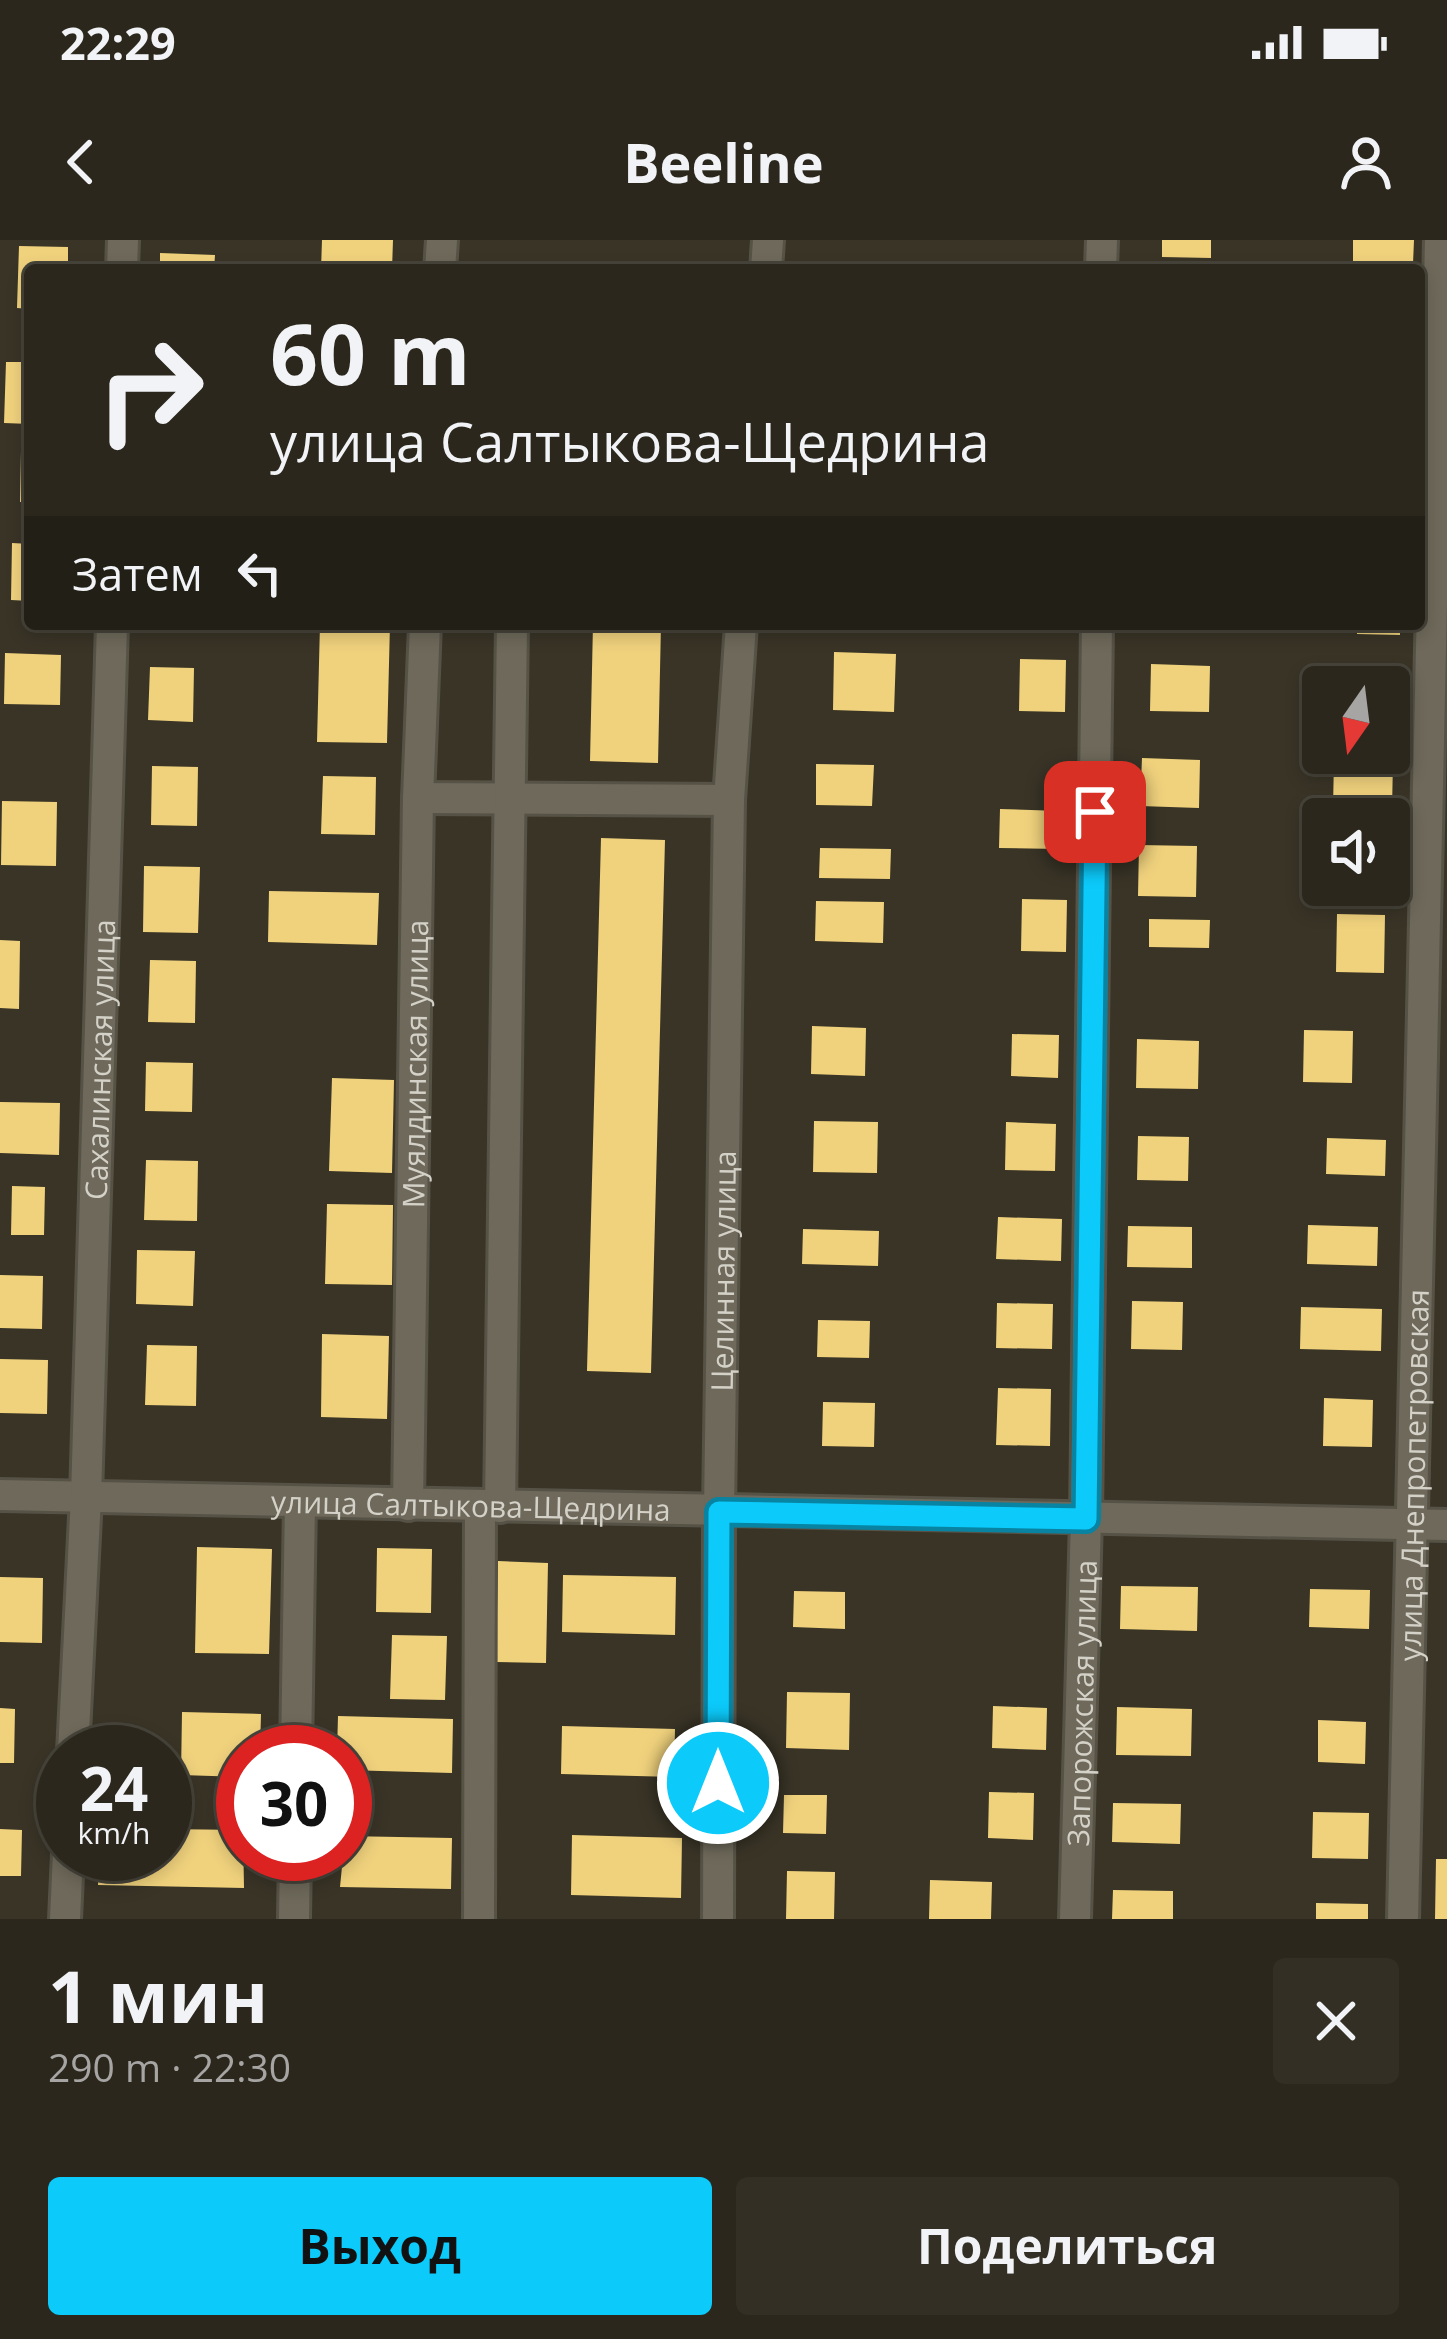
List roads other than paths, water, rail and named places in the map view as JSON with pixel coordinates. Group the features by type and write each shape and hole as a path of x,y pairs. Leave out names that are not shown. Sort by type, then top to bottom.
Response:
{"street":[{"name":"улица Днепропетровская","path":"1403,1919 1440,240"},
{"name":"Сахалинская улица","path":"75,1725 112,630"},
{"name":"Муялдинская улица","path":"407,1505 425,630"},
{"path":"478,1919 512,630"},
{"name":"Целинная улица","path":"718,1919 729,800 741,630"},
{"name":"Запорожская улица","path":"1075,1919 1086,1519 1097,630"},
{"path":"418,798 729,800"},
{"name":"улица Салтыкова-Щедрина","path":"0,1495 1447,1525"},
{"path":"297,1725 301,1502"},
{"path":"65,1919 67,1881"},
{"path":"294,1919 295,1881"}]}
